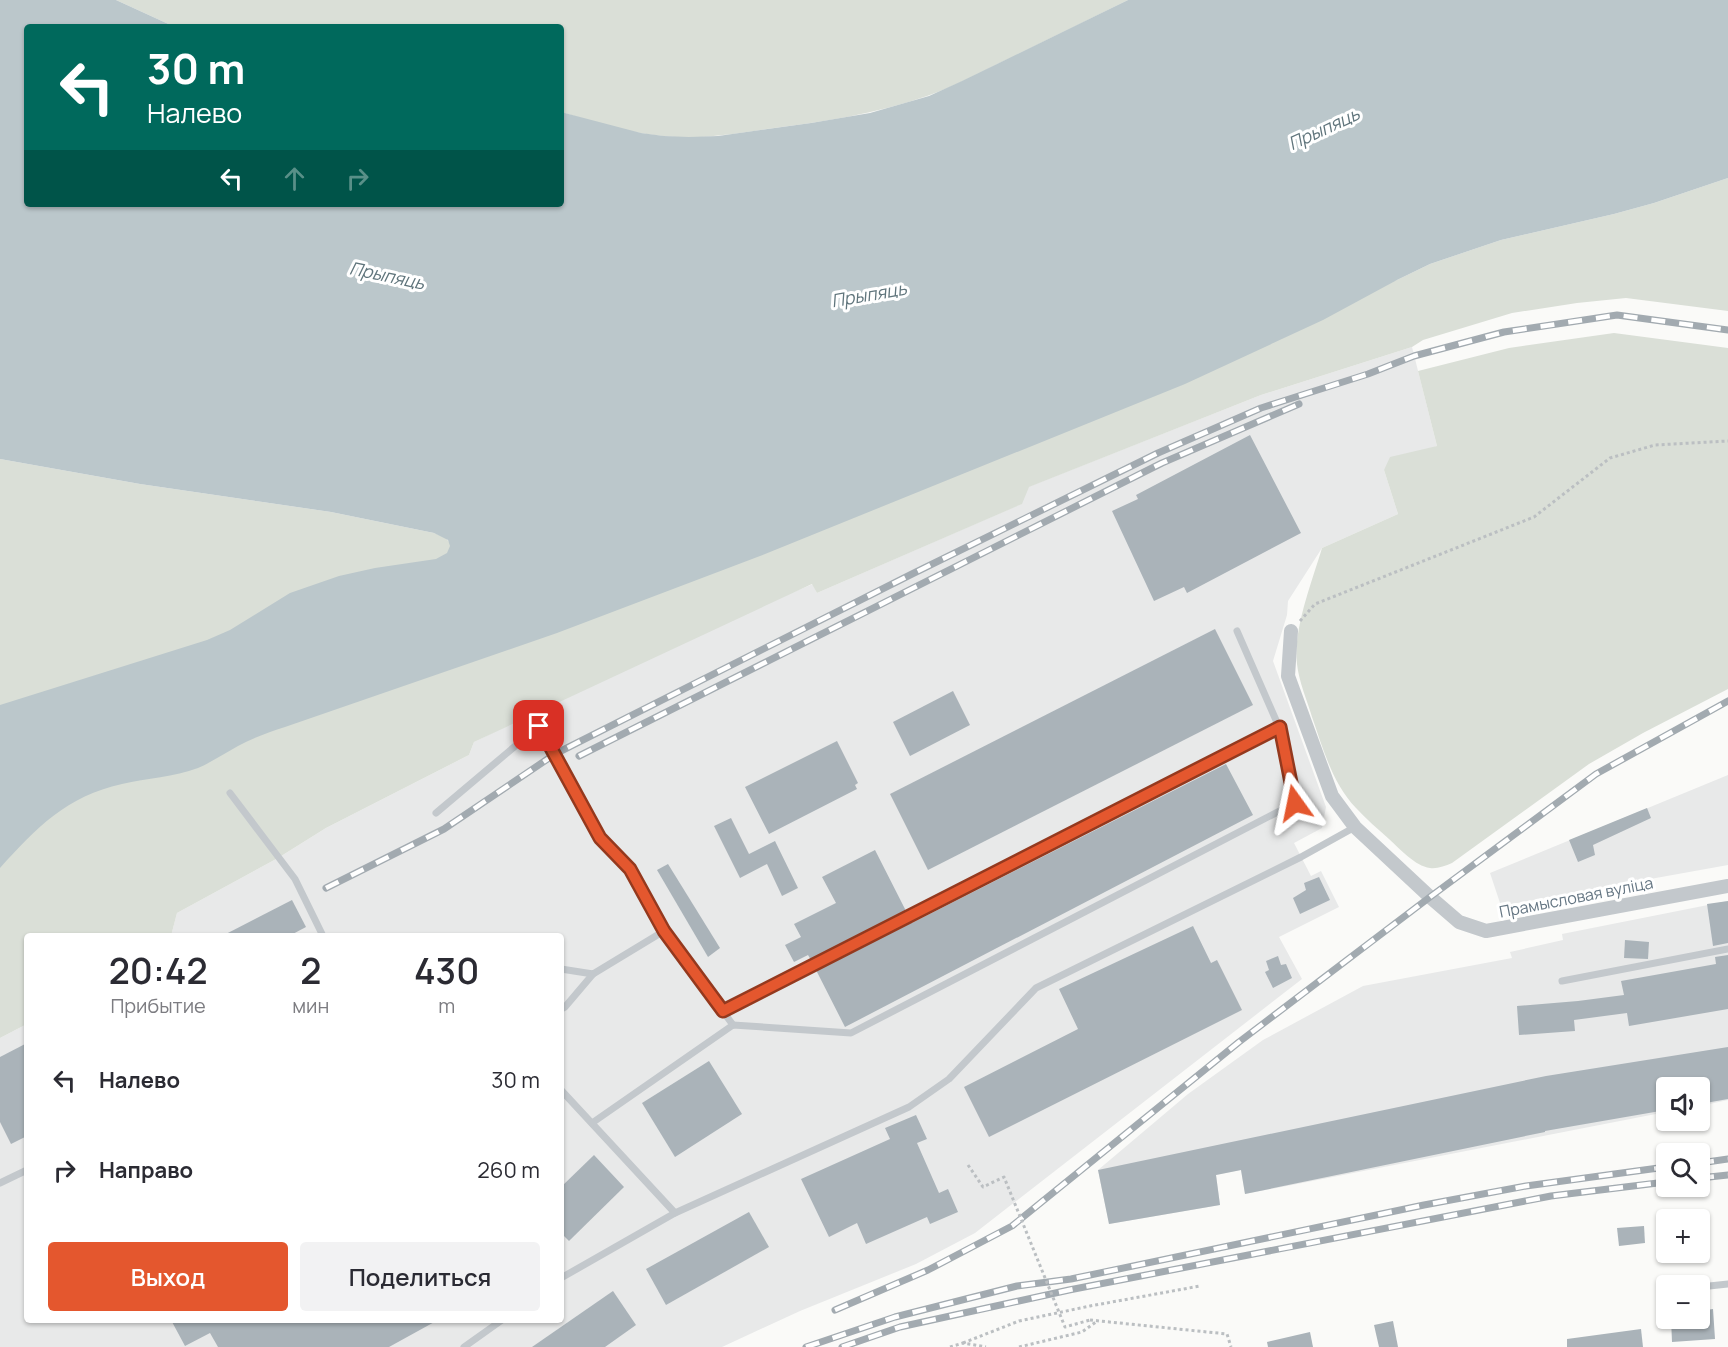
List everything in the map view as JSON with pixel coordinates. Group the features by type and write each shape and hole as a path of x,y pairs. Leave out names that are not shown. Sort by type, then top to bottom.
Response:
{"street":[{"name":"Прамысловая вуліца","path":"1291,632 1288,676 1332,796 1355,827 1459,922 1486,931 1728,886"}],"lane":[{"path":"592,1122 733,1025 852,1033 1295,803 1280,727 1237,631"},
{"path":"436,813 539,726 600,838 630,869 664,931 733,1025"},
{"path":"723,1011 1280,727"},
{"path":"230,793 295,879 322,933"},
{"path":"564,1276 675,1214 909,1107 948,1079 1036,988 1301,857 1355,827"},
{"path":"564,1008 593,974 664,931"},
{"path":"1562,981 1728,949"},
{"path":"564,969 593,974"},
{"path":"564,1093 675,1214"},
{"path":"0,1183 24,1171"},
{"path":"1710,1286 1728,1284"},
{"path":"464,1347 498,1323"}],"path":[{"path":"1291,632 1315,604 1534,517 1610,458 1655,445 1728,441"},
{"path":"968,1165 983,1187 1004,1177 1065,1327 1090,1320 1227,1334 1231,1347"},
{"path":"950,1347 1018,1321 1200,1286"},
{"path":"1019,1347 1082,1332 1098,1321"},
{"path":"963,1343 986,1347"}],"shaded area":[{"path":"116,0 1128,0 957,84 908,102 868,113 828,120 702,137 663,136 637,132 564,113 564,24 168,24"},
{"path":"1728,178 1728,311 1626,298 1512,313 1423,340 1412,347 1261,395 1029,487 1022,504 817,593 812,584 474,742 469,755 326,828 278,858 177,913 172,933 24,933 24,1026 0,1038 0,459 140,484 331,512 434,533 445,537 450,543 1397,280 1430,264 1501,240 1654,203"},
{"path":"1614,333 1728,348 1728,689 1589,764 1452,863 1435,868 1424,867 1413,861 1364,816 1341,788 1329,765 1303,691 1297,664 1298,636 1304,606 1322,548 1398,514 1384,470 1390,457 1437,446 1418,371 1509,348"},
{"path":"1412,347 1437,446 1384,470 1398,514 1322,548 1288,601 1287,615 1273,661 1326,807 1322,828 1294,843 1311,876 1321,871 1339,907 1279,937 1302,979 975,1233 916,1264 800,1311 722,1347 0,1347 0,1038 24,1026 24,1323 564,1323 564,933 172,933 177,913 278,858 326,828 469,755 474,742 701,630 813,584 817,593 1021,504 1028,487 1261,395"},
{"path":"1728,775 1728,865 1501,906 1490,873"},
{"path":"1728,901 1728,1100 1710,1104 1710,1077 1656,1077 1656,1114 1245,1194 1241,1170 1216,1175 1220,1205 1109,1224 1098,1170 1188,1094 1263,1040 1363,986 1512,958 1510,952 1563,940 1562,934"}],"water":[{"name":"Прыпяць","path":"0,0 116,0 168,24 24,24 24,207 564,207 564,113 641,133 689,137 718,136 870,113 929,96 1128,0 1728,0 1728,178 1654,203 1501,240 1430,264 1323,320 1185,384 760,556 557,633 267,733 198,768 102,789 69,805 54,816 0,868 0,705 207,640 230,630 290,593 339,576 436,559 447,553 450,546 448,540 434,533 331,512 140,484 0,459"}],"building":[{"path":"1250,435 1301,533 1187,593 1184,587 1154,601 1112,511 1138,499 1136,495"},
{"path":"1215,629 1253,705 928,870 890,794"},
{"path":"953,691 970,725 910,756 893,722"},
{"path":"837,741 858,783 855,785 857,789 769,834 745,787"},
{"path":"1226,764 1253,815 845,1027 816,970"},
{"path":"1647,808 1651,818 1593,845 1595,855 1578,862 1569,840"},
{"path":"731,818 749,854 775,841 798,888 782,896 767,864 740,878 714,826"},
{"path":"875,850 906,911 811,960 808,955 794,962 785,945 801,937 794,924 836,903 822,877"},
{"path":"668,864 720,948 708,957 657,870"},
{"path":"1319,877 1330,900 1300,914 1293,898 1306,890 1304,883"},
{"path":"292,900 306,927 295,933 228,933"},
{"path":"1728,901 1728,943 1713,946 1707,904"},
{"path":"1193,926 1211,963 1217,960 1242,1010 989,1137 964,1087 1078,1029 1059,989"},
{"path":"1625,940 1649,942 1648,959 1624,958"},
{"path":"1728,955 1728,1009 1629,1026 1627,1013 1574,1020 1575,1031 1519,1035 1517,1006 1624,995 1621,981 1716,964 1715,957"},
{"path":"1278,956 1281,965 1286,964 1292,978 1273,988 1265,972 1269,970 1266,961"},
{"path":"24,1045 24,1138 11,1144 0,1122 0,1057"},
{"path":"1728,1047 1728,1099 1710,1102 1710,1077 1656,1077 1656,1112 1545,1131 1245,1194 1241,1170 1216,1175 1220,1205 1109,1224 1098,1170 1546,1076"},
{"path":"709,1061 742,1114 675,1157 642,1103"},
{"path":"916,1115 927,1139 917,1143 939,1193 948,1189 958,1212 930,1224 927,1217 866,1244 857,1223 829,1237 801,1179 890,1139 885,1128"},
{"path":"594,1155 624,1187 569,1241 564,1236 564,1184"},
{"path":"749,1212 769,1247 666,1305 646,1269"},
{"path":"1644,1226 1645,1243 1619,1246 1617,1228"},
{"path":"613,1291 636,1325 605,1347 532,1347"},
{"path":"1710,1309 1713,1309 1715,1339 1672,1342 1671,1329 1710,1329"},
{"path":"1393,1321 1398,1347 1379,1347 1374,1325"},
{"path":"173,1323 433,1323 389,1347 218,1347 210,1333 185,1346"},
{"path":"1641,1329 1643,1347 1567,1347 1567,1339"},
{"path":"1310,1332 1313,1347 1268,1347 1267,1342"}],"railway":[{"path":"326,888 444,829 555,754 1158,453 1261,408 1368,374 1414,356 1504,332 1617,315 1728,330"},
{"path":"579,756 1162,463 1299,404"},
{"path":"835,1310 928,1270 1012,1226 1239,1042 1596,774 1728,701"},
{"path":"1710,1162 1728,1159"},
{"path":"806,1347 895,1317 1017,1286 1071,1279 1424,1205 1526,1186 1656,1168"},
{"path":"1710,1177 1728,1175"},
{"path":"842,1347 900,1327 1069,1290 1551,1196 1656,1183"}],"route":[{"path":"539,726 600,838 630,869 664,931 723,1011 1280,727 1295,803"}]}
